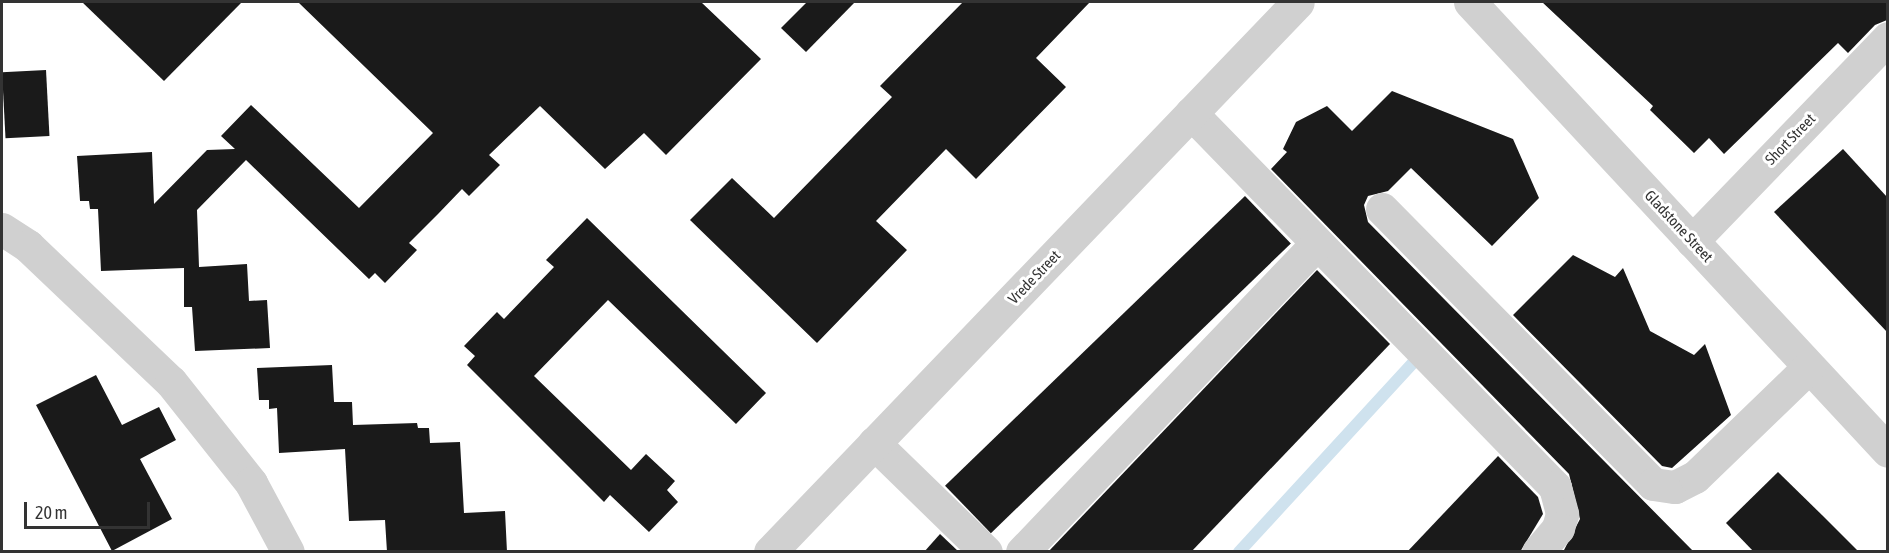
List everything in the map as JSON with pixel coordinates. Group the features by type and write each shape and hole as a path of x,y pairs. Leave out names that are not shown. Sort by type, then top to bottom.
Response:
{"street":[{"name":"Vrede Street","path":"770,552 1298,2"},
{"name":"Gladstone Street","path":"1470,2 1809,367 1886,445"},
{"name":"Short Street","path":"1692,241 1887,38"},
{"path":"1191,113 1555,487 1562,514 1557,528 1538,552"},
{"path":"1382,209 1653,484 1675,487 1695,477 1809,367"},
{"path":"2,229 27,246 171,382 251,483 288,552"},
{"path":"1022,552 1317,243"},
{"path":"874,443 986,552"}],"building":[{"path":"82,2 242,2 164,81"},
{"path":"298,2 701,2 761,59 666,155 644,133 605,169 540,106 489,155 500,165 469,196 462,189 409,243 417,250 385,283 375,273 369,279 246,160 197,210 199,267 247,264 249,301 267,300 270,348 195,351 192,307 184,307 184,268 101,271 98,209 90,209 89,201 80,201 77,156 152,152 154,204 207,150 235,149 221,136 251,105 359,208 433,133"},
{"path":"807,2 855,2 806,52 781,28"},
{"path":"963,2 1090,2 1036,58 1066,87 976,179 946,149 876,221 907,250 817,343 690,220 732,178 774,218 892,97 880,86"},
{"path":"1542,2 1887,2 1887,20 1875,25 1848,53 1838,43 1724,154 1709,138 1694,153 1650,110 1653,106"},
{"path":"46,70 49,136 6,138 2,72"},
{"path":"1392,91 1513,139 1539,198 1492,246 1411,168 1388,191 1368,196 1364,205 1368,222 1694,552 1563,552 1580,519 1569,474 1271,169 1287,152 1283,149 1296,122 1327,106 1352,131"},
{"path":"1843,149 1887,197 1887,332 1774,212"},
{"path":"1245,196 1291,243 991,533 945,486"},
{"path":"587,218 766,393 736,424 608,300 534,376 631,470 646,454 675,481 667,490 678,502 649,532 610,495 604,502 467,365 475,356 464,346 497,312 504,319 554,267 546,260"},
{"path":"1573,255 1615,277 1623,268 1650,331 1694,355 1705,344 1731,415 1672,468 1662,466 1513,315"},
{"path":"1317,270 1390,344 1191,552 1048,552"},
{"path":"332,365 334,402 352,402 353,425 417,423 418,428 429,428 430,443 460,442 464,513 505,511 507,552 387,552 385,520 349,521 345,449 279,453 277,408 269,409 269,400 259,400 257,368"},
{"path":"96,375 122,425 159,407 176,440 140,459 172,519 112,551 36,405"},
{"path":"1498,456 1538,497 1543,514 1520,552 1407,552"},
{"path":"1778,472 1859,552 1754,552 1726,523"},
{"path":"940,534 959,552 924,552"}],"waterway":[{"path":"1239,552 1413,363"}]}
